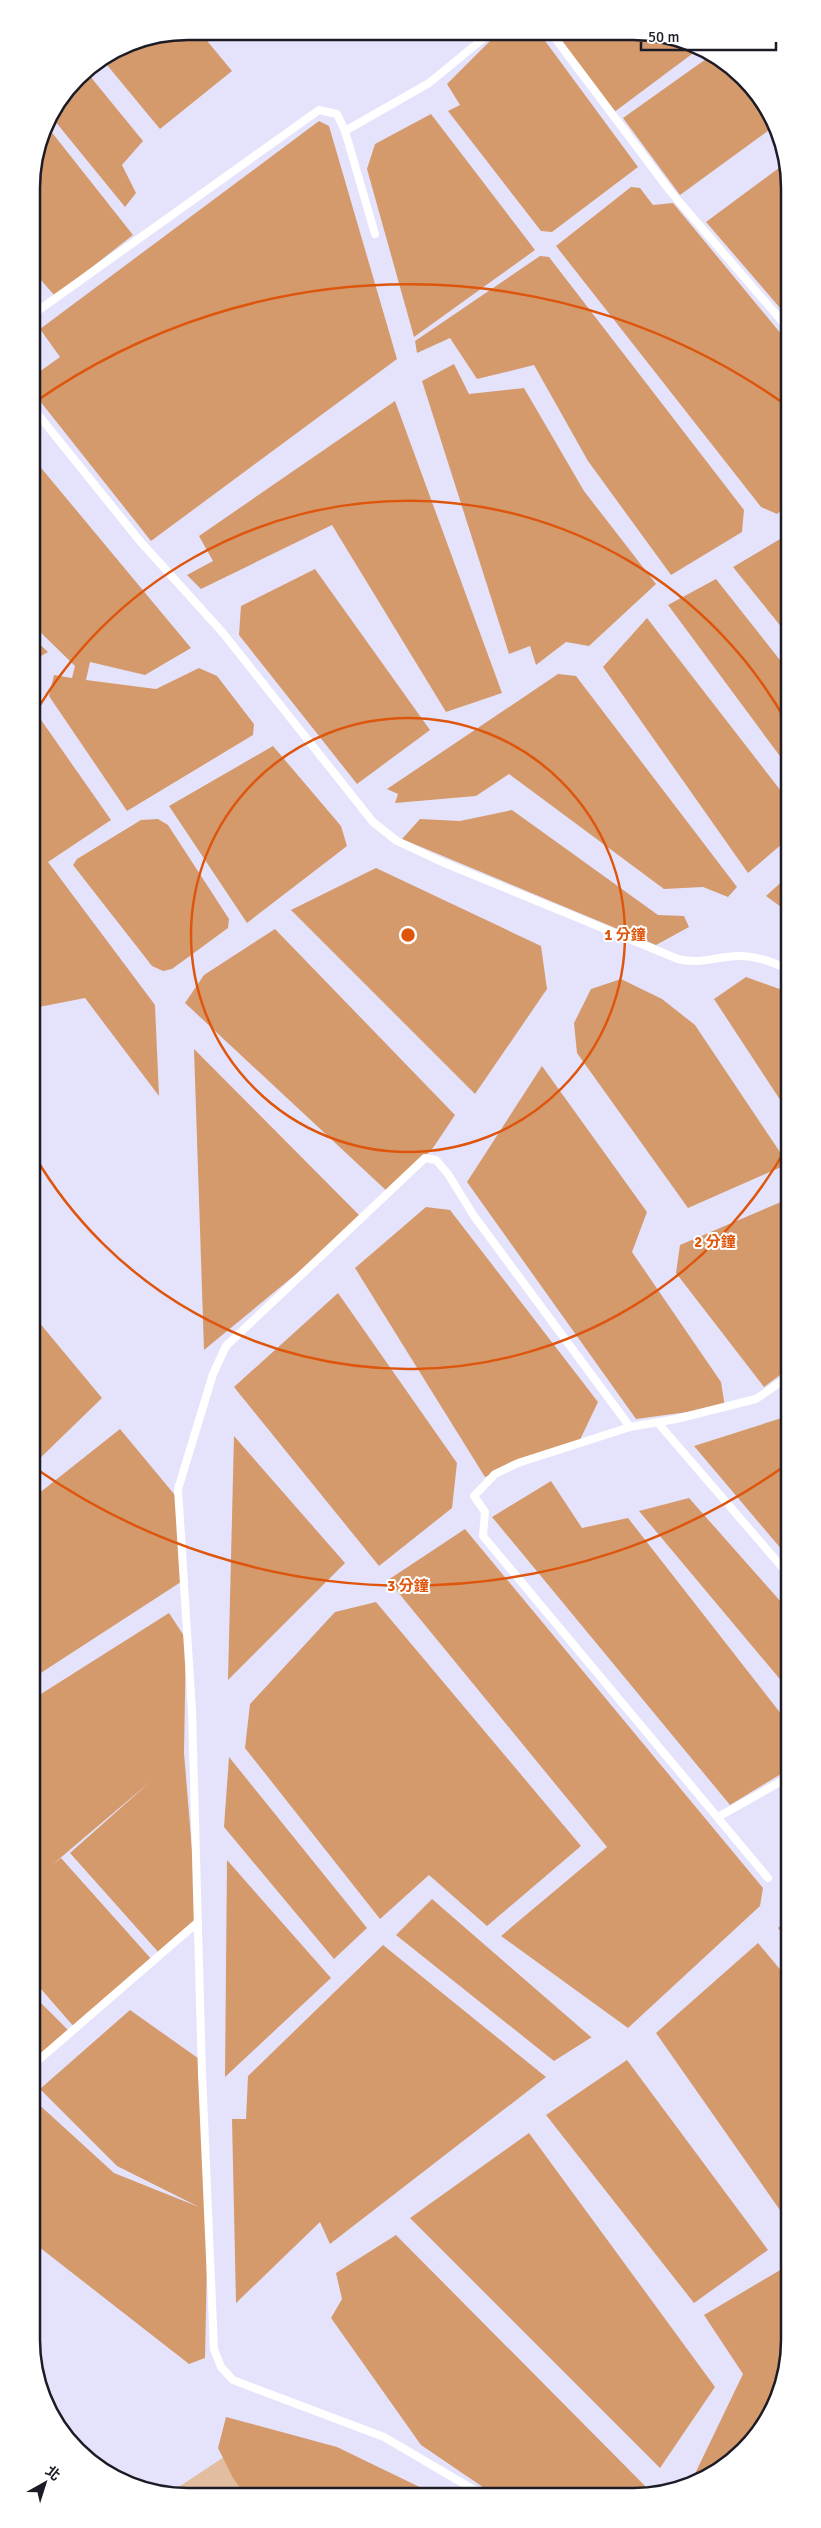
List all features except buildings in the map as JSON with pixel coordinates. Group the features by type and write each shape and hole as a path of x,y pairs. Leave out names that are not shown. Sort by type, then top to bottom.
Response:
{"lane":[{"path":"345,131 429,83 481,40"},
{"path":"557,40 670,191 781,320"},
{"path":"40,309 319,110 337,114 345,131 375,234"},
{"path":"40,417 139,540 223,633 374,822 397,841 678,959 694,963 746,957 760,958 781,966"},
{"path":"471,2488 384,2437 234,2380 221,2367 214,2349 192,1711 178,1489 213,1374 226,1346 425,1158 436,1160 448,1174 474,1216 630,1427"},
{"path":"768,1878 483,1536 485,1512 474,1496 495,1474 518,1464 630,1427 658,1423 756,1399 781,1383"},
{"path":"658,1423 781,1566"},
{"path":"718,1817 781,1782"},
{"path":"40,2059 198,1922"}],"shaded area":[{"path":"179,40 206,40 232,71 160,129 107,65 131,51 150,45"},
{"path":"491,40 544,40 638,167 552,232 541,231 448,111 460,105 447,84"},
{"path":"560,40 642,40 662,43 694,53 613,113"},
{"path":"706,59 738,83 761,114 769,130 680,195 623,118"},
{"path":"90,77 143,141 122,165 136,193 125,207 56,122 77,90"},
{"path":"431,114 535,250 414,337 367,169 375,144"},
{"path":"319,121 329,126 397,359 151,541 40,401 40,371 60,357 40,329"},
{"path":"51,131 133,235 55,296 40,279 40,179 45,150"},
{"path":"779,168 781,179 781,309 706,222"},
{"path":"631,187 640,188 653,205 673,203 781,334 781,511 777,514 761,507 556,246"},
{"path":"540,256 549,257 744,510 742,532 671,575 588,461 534,365 477,379 450,338 417,353 415,341"},
{"path":"454,364 469,394 524,388 584,491 656,584 589,646 566,642 536,665 530,646 509,654 422,381"},
{"path":"395,401 502,693 446,712 332,525 201,589 187,575 213,561 199,536"},
{"path":"40,467 191,648 145,675 90,662 86,680 156,689 199,668 217,676 254,724 253,735 127,811 49,696 54,675 72,678 75,666 40,632"},
{"path":"781,539 781,627 733,567"},
{"path":"315,569 430,730 357,784 239,635 241,606"},
{"path":"716,579 781,661 781,758 668,605"},
{"path":"647,618 781,791 781,845 748,873 603,667"},
{"path":"40,644 48,652 40,656"},
{"path":"558,674 576,676 737,887 728,897 703,887 664,889 509,774 476,796 395,803 398,794 387,789"},
{"path":"40,718 111,820 48,862 155,1005 159,1096 85,998 40,1007"},
{"path":"273,746 341,826 347,846 247,923 169,806"},
{"path":"512,810 658,915 684,916 689,927 656,945 402,839 420,819 460,821"},
{"path":"158,819 168,825 229,919 228,928 172,969 163,971 152,966 73,865 77,859 141,820"},
{"path":"376,868 541,946 547,989 475,1094 291,910"},
{"path":"781,882 781,907 766,896"},
{"path":"275,929 455,1115 433,1148 390,1194 185,1003 204,975"},
{"path":"746,977 781,990 781,1101 714,999"},
{"path":"621,979 662,999 695,1025 781,1154 781,1167 688,1208 577,1053 574,1023 591,989"},
{"path":"194,1049 363,1219 204,1350"},
{"path":"542,1066 647,1212 632,1252 721,1382 725,1407 636,1419 467,1182"},
{"path":"781,1202 781,1374 764,1387 676,1273 680,1245"},
{"path":"426,1207 450,1210 598,1402 578,1444 485,1477 355,1268"},
{"path":"338,1293 457,1463 452,1508 379,1566 234,1387"},
{"path":"40,1323 102,1398 40,1458"},
{"path":"781,1418 781,1549 694,1446"},
{"path":"120,1429 179,1500 184,1580 40,1673 40,1492"},
{"path":"234,1436 345,1563 228,1680"},
{"path":"551,1481 582,1528 628,1518 781,1714 781,1774 730,1805 492,1517"},
{"path":"689,1498 781,1602 781,1680 639,1511"},
{"path":"465,1529 763,1888 760,1906 628,2028 501,1936 607,1847 388,1580"},
{"path":"376,1602 581,1846 487,1926 429,1875 380,1919 245,1748 250,1704 335,1612"},
{"path":"169,1613 186,1639 184,1753 198,1922 160,1954 70,1853 151,1781 52,1865 61,1858 153,1961 75,2028 40,1988 40,1695"},
{"path":"229,1757 367,1928 334,1959 224,1827"},
{"path":"227,1860 331,1978 225,2077"},
{"path":"432,1899 592,2037 554,2061 396,1935"},
{"path":"758,1943 781,1970 781,2212 656,2033"},
{"path":"383,1945 546,2077 330,2244 320,2222 236,2303 232,2119 246,2119 248,2076"},
{"path":"40,2002 70,2032 40,2055"},
{"path":"130,2010 202,2061 208,2211 205,2358 189,2364 40,2248 40,2105 114,2173 199,2207 117,2166 40,2089"},
{"path":"627,2060 768,2250 694,2303 546,2115"},
{"path":"529,2133 715,2387 660,2468 410,2218"},
{"path":"396,2235 646,2487 484,2488 421,2445 331,2318 342,2299 336,2273"},
{"path":"781,2270 781,2349 776,2378 770,2397 761,2414 744,2438 715,2463 695,2475 743,2374 704,2315"},
{"path":"226,2417 337,2447 422,2488 240,2488 218,2448"},
{"path":"224,2457 245,2488 179,2488 177,2488"}]}
